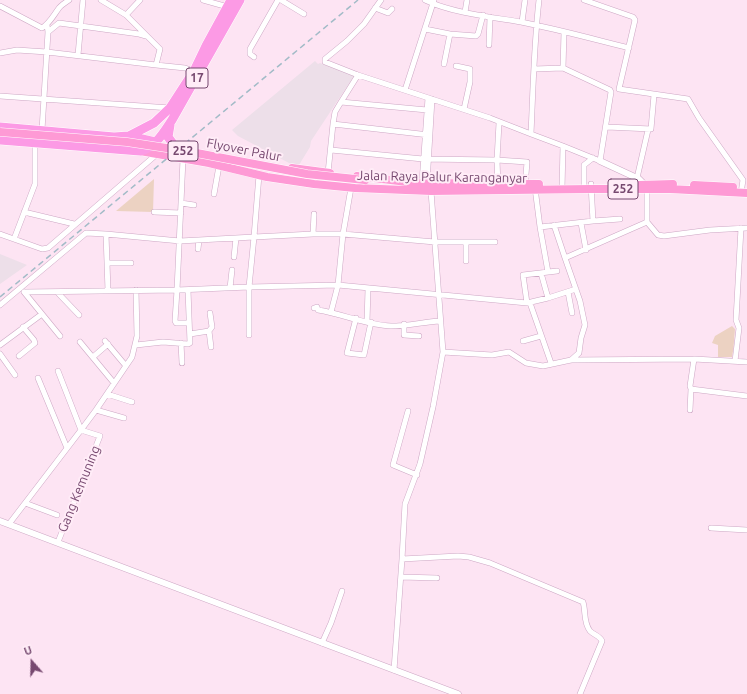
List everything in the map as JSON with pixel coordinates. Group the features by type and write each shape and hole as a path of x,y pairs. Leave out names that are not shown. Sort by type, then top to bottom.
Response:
{"highway":[{"name":"17","path":"0,127 114,137 129,136 154,123 170,108 194,72 206,46 231,6 240,0"},
{"name":"17","path":"140,151 150,148 172,120 231,6"},
{"path":"172,120 168,134 170,141 174,146"},
{"path":"126,150 124,142 129,136 155,142"},
{"path":"112,148 115,146 116,142 114,137"},
{"path":"0,140 140,151"}],"main road":[{"name":"Flyover Palur","path":"0,134 105,143 142,148 302,177 402,187 412,186"},
{"name":"Jalan Raya Palur Karanganyar","path":"155,142 262,163 412,186 431,191 498,187"},
{"name":"Jalan Raya Palur Karanganyar","path":"140,151 259,175 314,184 351,188 412,186 424,183 498,187 646,187 670,189 744,190"},
{"path":"209,164 206,160 207,156 211,152"}],"street":[{"path":"0,6 39,28 42,28 47,25 60,7 69,0"},
{"path":"78,55 83,0"},
{"path":"101,0 126,15 161,50 156,65"},
{"path":"126,15 140,0"},
{"path":"203,0 231,6"},
{"path":"254,57 250,54 250,49 278,0"},
{"path":"281,0 304,14"},
{"path":"381,0 364,24 324,60 325,62 358,75 464,109 563,146 637,178 646,187 647,222 656,234 661,236 744,228 736,320 738,328 735,361"},
{"path":"425,0 465,12 522,22 629,48"},
{"path":"465,12 467,0"},
{"path":"522,22 525,0"},
{"path":"531,134 536,26 540,0"},
{"path":"584,0 633,17 635,20 619,89 688,99 699,118 743,180 744,190"},
{"path":"405,90 433,2"},
{"path":"375,8 388,13 392,9"},
{"path":"425,29 450,34 477,36 483,15"},
{"path":"489,45 490,17"},
{"path":"48,32 59,23 146,36"},
{"path":"42,130 48,32 47,25"},
{"path":"563,68 564,32"},
{"path":"444,64 450,34"},
{"path":"0,53 17,50 78,55 185,68 194,72"},
{"path":"456,66 470,69 470,82 464,109"},
{"path":"534,69 563,68 610,90 607,127 600,161"},
{"path":"328,173 335,112 358,75"},
{"path":"637,178 648,130 651,129 654,95"},
{"path":"0,96 170,108"},
{"path":"427,135 427,110 430,99"},
{"path":"424,183 430,99"},
{"path":"341,102 427,110"},
{"path":"498,187 497,160 499,123"},
{"path":"333,124 427,135"},
{"path":"607,127 648,130"},
{"path":"14,239 35,184 35,143"},
{"path":"562,187 563,146"},
{"path":"331,150 426,159 527,162 525,187"},
{"path":"0,234 42,249 46,249 157,154"},
{"path":"593,158 584,165 593,222"},
{"path":"183,159 178,290 175,321 176,323 189,323"},
{"path":"214,194 219,166"},
{"path":"249,335 249,287 259,175"},
{"path":"535,187 548,272"},
{"path":"331,312 338,285 343,234 351,188"},
{"path":"394,670 405,504 417,475 433,407 443,352 431,191"},
{"path":"181,203 194,205"},
{"path":"24,212 74,224"},
{"path":"154,212 181,213"},
{"path":"313,234 314,214"},
{"path":"540,227 620,220"},
{"path":"565,258 647,222"},
{"path":"581,223 586,250"},
{"path":"554,225 580,301 586,326 581,338 579,353 571,360"},
{"path":"0,305 86,233 180,241 313,234 343,234 435,242 495,242"},
{"path":"106,234 108,290"},
{"path":"234,257 236,238"},
{"path":"198,250 200,240"},
{"path":"466,242 466,261"},
{"path":"107,263 131,263"},
{"path":"230,288 232,270"},
{"path":"551,364 528,303 523,275 557,271"},
{"path":"541,273 548,298"},
{"path":"17,291 57,292 108,290 188,290 338,285 528,303 576,289"},
{"path":"356,318 347,352 364,355 370,322 368,288"},
{"path":"9,524 96,410 126,366 135,349 138,329 136,290"},
{"path":"135,349 163,342 190,343 188,290"},
{"path":"25,292 60,336"},
{"path":"57,292 79,315"},
{"path":"568,292 572,313"},
{"path":"314,308 317,307 318,310 391,326 440,321"},
{"path":"210,313 212,326 209,331 211,348"},
{"path":"0,345 42,314"},
{"path":"404,324 404,335 419,336"},
{"path":"19,356 35,343 24,327"},
{"path":"190,334 209,331"},
{"path":"523,341 541,336"},
{"path":"80,342 114,384"},
{"path":"92,357 107,343 126,366"},
{"path":"181,343 182,363"},
{"path":"443,352 492,355 509,352 529,364 543,366 571,360 694,359 747,362"},
{"path":"0,354 15,375"},
{"path":"690,410 690,386 694,359"},
{"path":"58,371 80,430"},
{"path":"38,378 67,448"},
{"path":"691,389 747,396"},
{"path":"107,394 132,402"},
{"path":"96,410 124,418"},
{"path":"408,411 393,465 417,475"},
{"name":"Gang Kemuning","path":"58,542 100,436 80,430"},
{"path":"26,503 57,515"},
{"path":"0,521 458,694"},
{"path":"711,528 747,530"},
{"path":"402,559 469,556 490,563 583,602 587,625 590,630 602,641 580,694"},
{"path":"401,577 437,578"},
{"path":"322,643 331,623 342,591"}],"shaded area":[{"path":"315,61 318,64 320,63 354,76 311,141 310,147 299,165 289,163 238,136 232,130"},
{"path":"154,179 153,212 116,211"},
{"path":"0,254 27,265 0,284"},
{"path":"732,326 735,329 732,357 718,357 718,345 712,343 715,336"}],"railway":[{"path":"0,297 358,0"}]}
